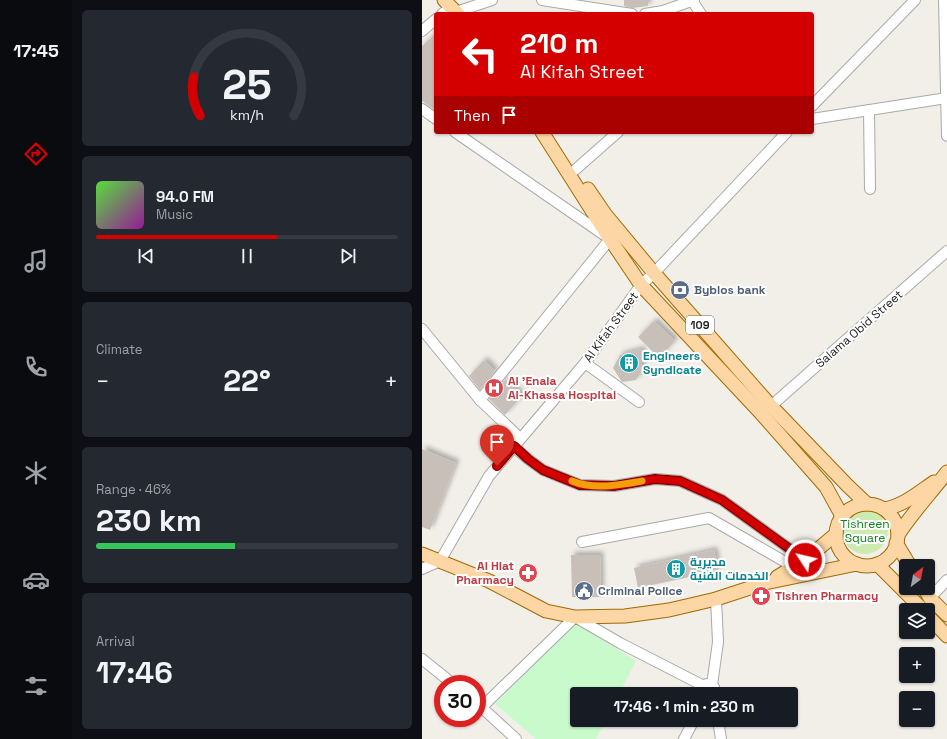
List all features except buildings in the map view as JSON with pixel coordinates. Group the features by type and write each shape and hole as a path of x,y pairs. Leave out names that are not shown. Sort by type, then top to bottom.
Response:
{"main road":[{"path":"543,134 641,285 758,410 826,487 842,516"},
{"name":"109","path":"543,134 575,170 605,214 654,273 772,406 867,504"},
{"path":"884,509 893,508 906,501 947,472"},
{"path":"422,554 489,581 546,611 575,618 625,616 669,610 716,599 765,583 857,564 877,564 886,559 892,552 908,518 947,472"},
{"path":"857,564 844,555 839,549 836,534 837,528 842,516 849,509 858,505 867,504 876,505 884,509 894,520 897,539 907,559"},
{"path":"765,583 800,563 836,534"},
{"path":"877,564 916,603"},
{"path":"929,595 947,615"},
{"path":"935,623 947,636"}],"street":[{"path":"450,9 492,0"},
{"path":"542,0 619,12"},
{"path":"814,104 915,0"},
{"path":"944,0 947,136"},
{"path":"657,12 693,1 700,12"},
{"path":"814,119 947,98"},
{"path":"422,109 434,118"},
{"path":"869,110 870,189"},
{"path":"458,134 610,239 480,400"},
{"path":"575,170 616,134"},
{"name":"Al Kifah Street","path":"440,561 489,476 585,363 641,285 785,134"},
{"name":"Salama Obid Street","path":"772,406 947,251"},
{"path":"422,329 480,400 520,438"},
{"path":"585,363 638,402"},
{"path":"514,446 543,470 580,485 614,486 655,479 680,481 722,500 800,563"},
{"path":"582,542 709,518 800,563"},
{"path":"422,569 440,561"},
{"path":"935,588 947,580"},
{"path":"708,687 718,642 716,599"},
{"path":"486,700 575,618 701,687"},
{"path":"422,659 442,675"},
{"path":"486,711 516,739"},
{"path":"684,739 690,727"},
{"path":"719,727 721,739"}],"green space":[{"name":"Tishreen Square","path":"860,508 870,508 878,512 884,518 888,526 888,536 884,544 878,550 870,554 860,554 852,550 846,544 842,536 842,526 846,518 852,512"},
{"path":"575,623 636,661 623,687 570,687 570,727 602,727 596,739 536,739 495,704"}],"slow traffic":[{"path":"572,481 580,485 614,486 642,481"}],"place":[{"name":"Byblos bank","path":"680,290"},
{"name":"Engineers Syndicate","path":"629,363"},
{"name":"Al 'Enaia Al-Khassa Hospital","path":"494,388"},
{"name":"مديرية الخدمات الفنية","path":"676,569"},
{"name":"Al Hiat Pharmacy","path":"528,573"},
{"name":"Criminal Police","path":"584,591"},
{"name":"Tishren Pharmacy","path":"761,596"}],"route":[{"path":"497,466 514,446 543,470 580,485 614,486 655,479 680,481 722,500 805,560"}]}
